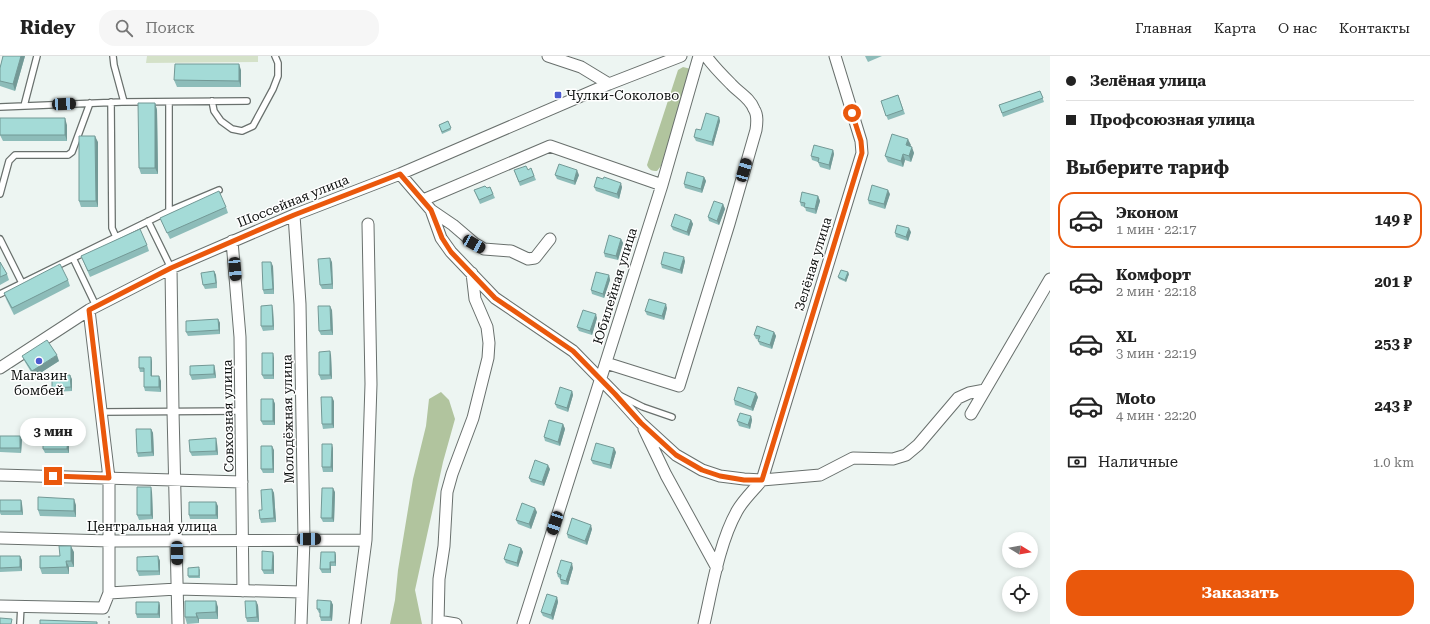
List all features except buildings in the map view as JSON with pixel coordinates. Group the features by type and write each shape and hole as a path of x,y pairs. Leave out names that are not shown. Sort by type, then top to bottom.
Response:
{"street":[{"path":"548,56 581,67 609,84"},
{"name":"Шоссейная улица","path":"0,368 92,308 171,268 294,215 400,174 609,84 681,56"},
{"name":"Юбилейная улица","path":"523,624 662,184 699,56"},
{"path":"606,363 679,386 729,224 756,130 757,118 754,108 746,98 731,85 712,65 706,56"},
{"name":"Зелёная улица","path":"762,480 862,153 861,141 835,56"},
{"path":"423,200 550,146 662,184"},
{"path":"400,174 431,210 474,244 484,249 511,251 528,259 535,258 550,239"},
{"path":"431,210 442,238 451,252 495,298 573,351 641,423 676,455 702,470 720,476 744,480 762,480 820,475 853,458 893,459 906,455 918,446 958,398 969,393 985,390"},
{"name":"Молодёжная улица","path":"294,215 300,304 304,539 301,624"},
{"path":"355,624 366,540 371,384 368,224"},
{"name":"Совхозная улица","path":"232,241 240,337 243,591"},
{"path":"171,268 178,624"},
{"path":"456,624 438,623 439,579 444,546 447,492 452,474 473,418 488,358 489,343 487,328 475,299 472,273"},
{"path":"971,414 1050,279"},
{"path":"0,606 103,608 109,593 109,478 92,308"},
{"path":"641,423 666,476 717,568"},
{"path":"0,475 242,482"},
{"path":"704,624 726,536 737,510 762,480"},
{"name":"Центральная улица","path":"0,538 110,541 304,539 366,540"},
{"path":"109,593 177,589 302,592"}],"lane":[{"path":"24,106 37,56"},
{"path":"113,56 124,102"},
{"path":"212,101 214,110 221,121 232,129 242,131 253,126 273,89 278,76 278,63 275,56"},
{"path":"0,107 111,102 247,101"},
{"path":"111,102 112,228 116,237"},
{"path":"168,211 169,102"},
{"path":"0,194 9,161 15,155 68,155 72,152 90,103"},
{"path":"0,294 168,211 220,190"},
{"path":"148,221 171,268"},
{"path":"0,239 22,283"},
{"path":"72,258 92,308"},
{"path":"615,394 643,407 672,417"},
{"path":"102,412 241,411"},
{"path":"20,624 22,606"}],"green space":[{"path":"147,56 258,56 258,62 146,63"},
{"path":"683,67 691,69 661,166 657,171 652,170 647,165 678,70"},
{"path":"441,392 449,400 455,419 443,462 415,590 422,624 390,624 413,479 426,426 429,399"}],"place":[{"name":"Чулки-Соколово","path":"558,95"},
{"name":"Магазин бомбей","path":"39,361"}],"route":[{"path":"53,476 109,478 89,310 171,268 294,215 400,174 431,210 442,238 451,252 495,298 573,351 641,423 676,455 702,470 720,476 744,480 762,480 862,153 861,141 852,113"}]}
